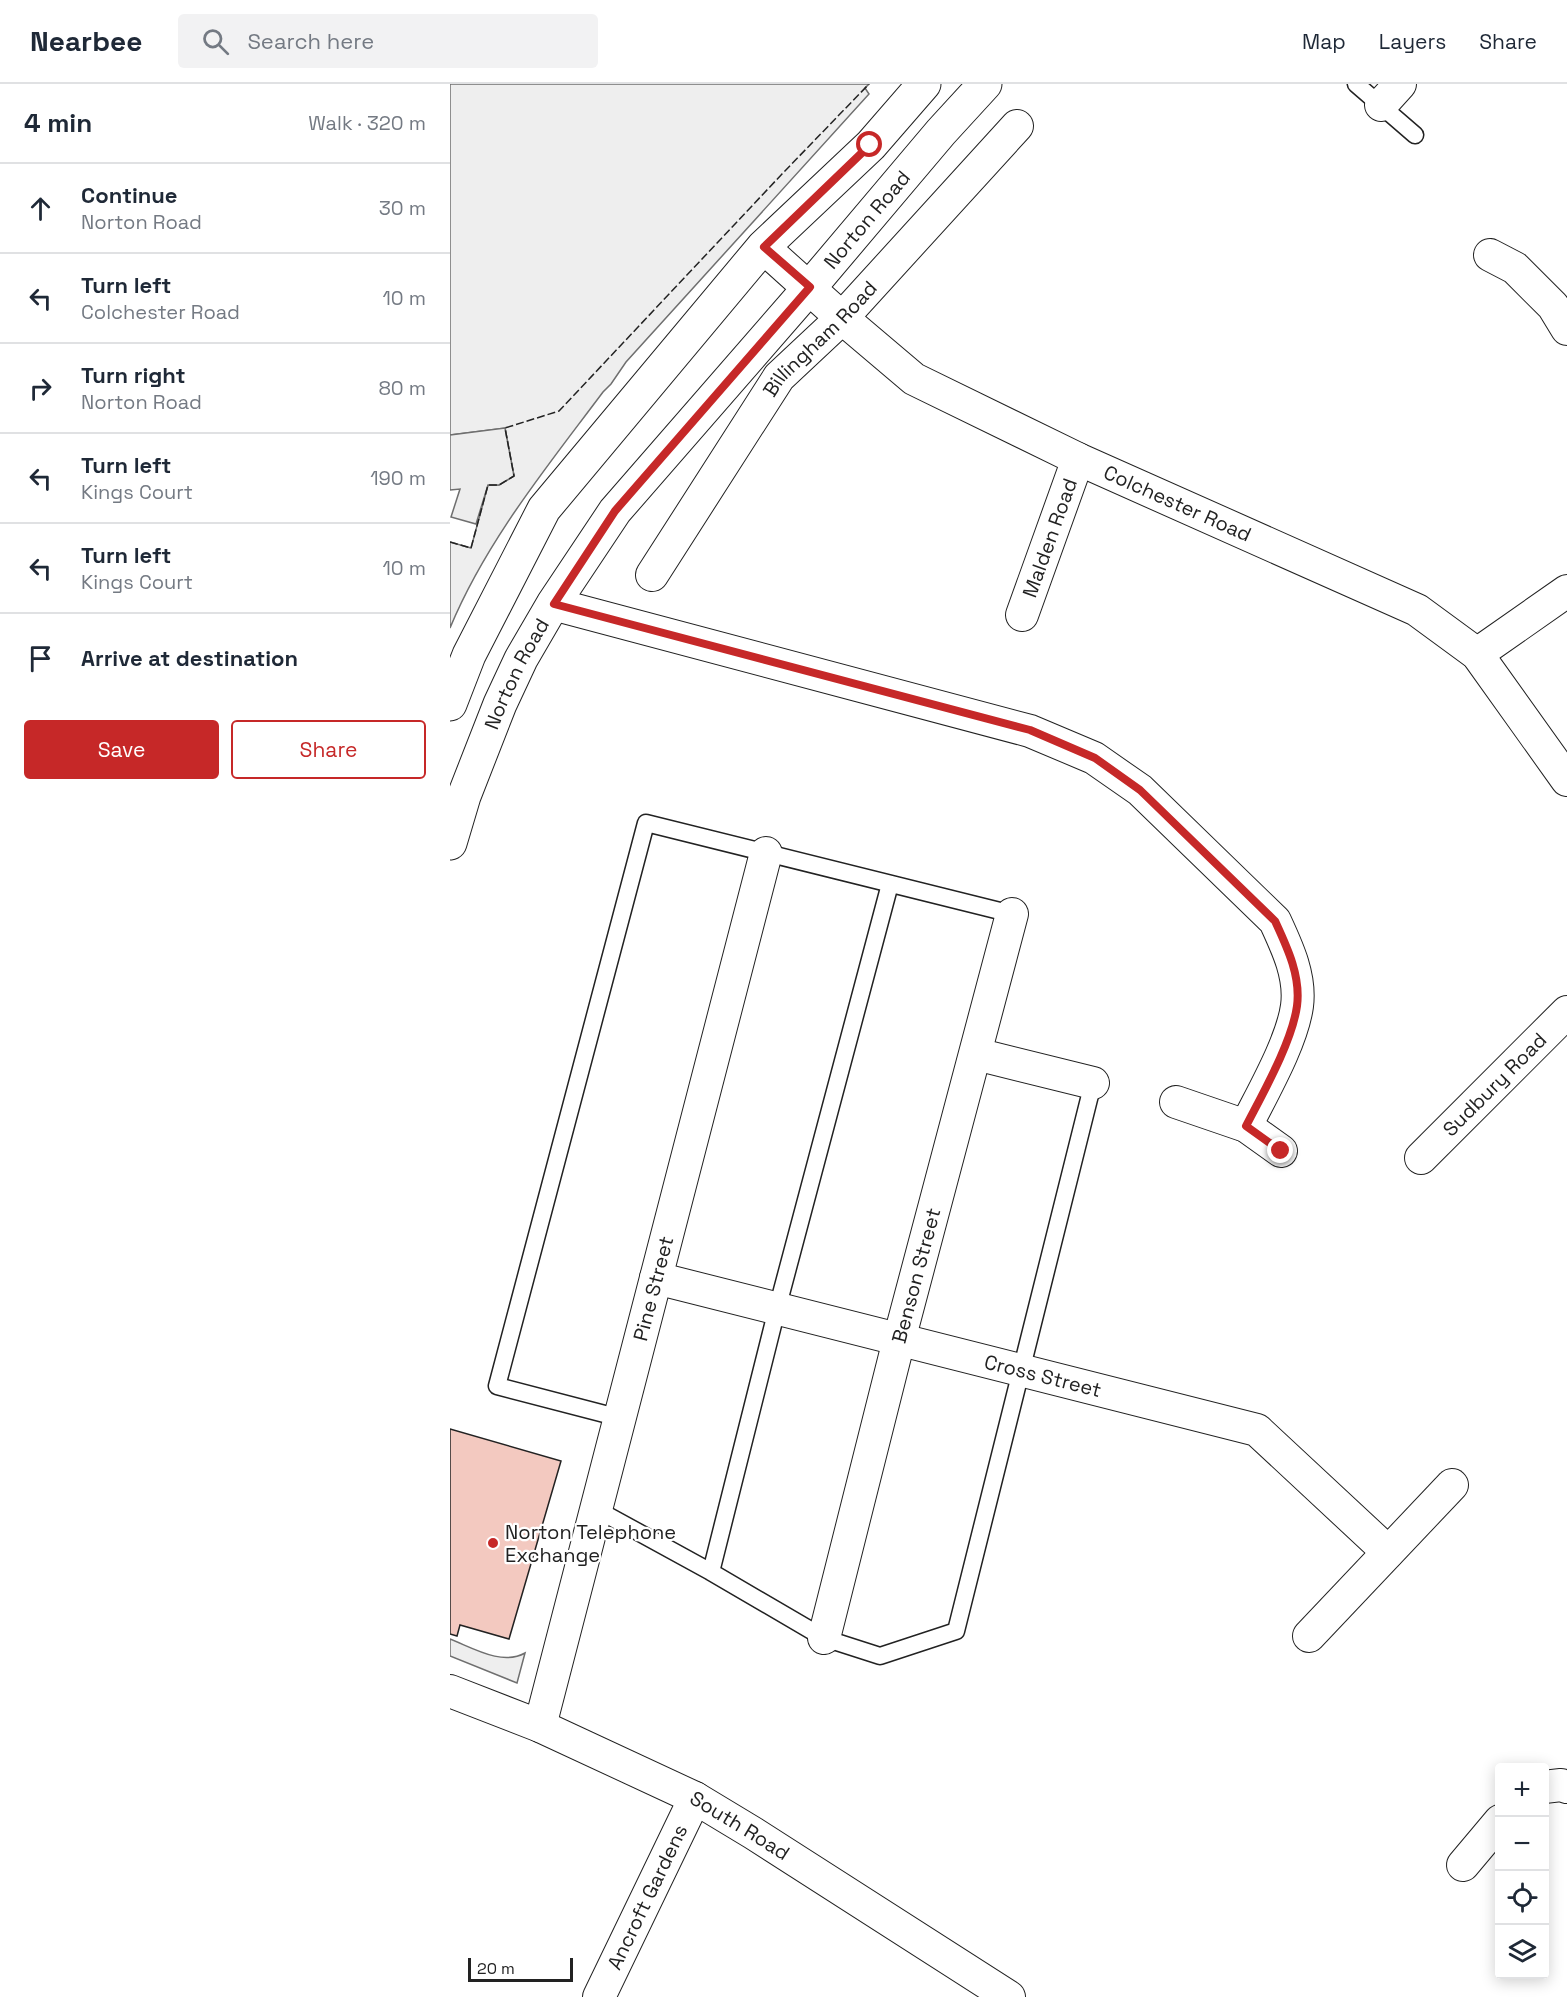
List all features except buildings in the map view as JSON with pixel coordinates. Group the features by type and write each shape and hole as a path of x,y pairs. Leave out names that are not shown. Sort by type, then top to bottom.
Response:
{"main road":[{"path":"450,704 469,655 544,509 764,247 870,145 924,84"},
{"name":"Norton Road","path":"450,843 464,796 500,704 521,659 615,511 941,132 985,84"}],"street":[{"name":"Billingham Road","path":"652,575 779,376 842,318 1017,126"},
{"name":"Colchester Road","path":"764,247 914,380 1078,459 1417,610 1477,654 1567,780"},
{"path":"1513,258 1553,306 1567,329"},
{"name":"Malden Road","path":"1022,615 1078,459"},
{"path":"1477,654 1567,591"},
{"path":"554,604 1030,730 1095,758 1140,790 1275,921 1290,955 1295,973 1297,1005 1274,1070 1246,1126"},
{"name":"Pine Street","path":"540,1725 766,853"},
{"name":"Benson Street","path":"824,1638 1012,914"},
{"name":"Sudbury Road","path":"1421,1158 1567,1012"},
{"path":"976,1054 1094,1083"},
{"path":"1176,1101 1246,1126 1281,1151"},
{"name":"Cross Street","path":"656,1278 1257,1430 1388,1552"},
{"path":"1309,1636 1452,1485"},
{"name":"South Road","path":"450,1691 540,1725 695,1798 1009,1997"},
{"path":"1549,1786 1561,1785 1567,1787"},
{"name":"Ancroft Gardens","path":"599,1997 695,1798"},
{"path":"1463,1865 1495,1827"}],"lane":[{"path":"1356,84 1390,94 1415,135"},
{"path":"620,1418 496,1386 646,823 1012,914"},
{"path":"711,1572 777,1309 890,884"},
{"path":"596,1509 824,1638 880,1656 956,1631 1094,1083"}],"shaded area":[{"path":"450,84 869,84 865,88 869,94 626,362 539,477 499,535 481,565 450,628 450,542 471,548 488,485 499,485 514,476 505,428 450,435"},
{"path":"505,428 514,476 499,485 488,485 476,524 451,517 460,489 450,490 450,435"},
{"path":"450,1639 497,1657 507,1658 525,1653 517,1683 450,1656"}],"fence":[{"path":"450,542 471,548 488,485 499,485 514,476 505,428 559,411 869,84"}],"place":[{"name":"Norton Telephone Exchange","path":"493,1543"}],"route":[{"path":"870,145 764,247 810,287 615,511 554,604 1030,730 1095,758 1140,790 1275,921 1287,946 1295,973 1297,1005 1274,1070 1246,1126 1281,1151"}]}
